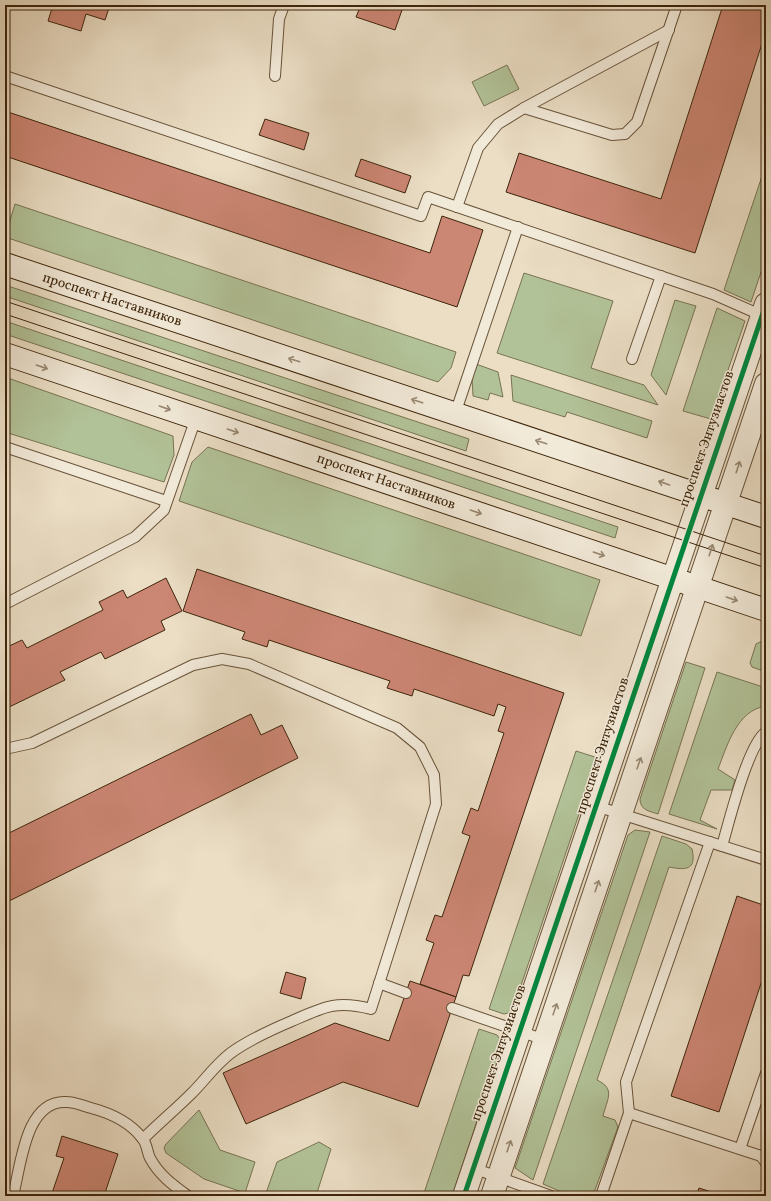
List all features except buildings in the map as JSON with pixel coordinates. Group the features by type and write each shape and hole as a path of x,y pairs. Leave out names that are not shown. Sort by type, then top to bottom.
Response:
{"street":[{"name":"проспект Наставников","path":"5,264 766,518"},
{"name":"проспект Энтузиастов","path":"464,1196 672,579 765,313"},
{"name":"проспект Наставников","path":"5,354 766,610"},
{"path":"495,1186 622,814 766,384"}],"lane":[{"path":"274,76 279,19 284,5"},
{"path":"524,108 612,135 625,134 637,122 677,5"},
{"path":"457,207 478,148 498,124 524,108 669,30"},
{"path":"5,76 421,216 428,197 765,313"},
{"path":"454,414 518,227"},
{"path":"632,359 661,276"},
{"path":"5,604 135,537 164,510 196,418"},
{"path":"5,447 166,501"},
{"path":"5,749 32,743 193,665 222,659 249,664 397,728 420,747 434,775 436,804 371,1009 352,1004 341,1004 318,1010 262,1034 234,1050 213,1068 193,1092 143,1139"},
{"path":"722,846 751,752 761,735 766,732"},
{"path":"596,806 766,860"},
{"path":"601,1196 629,1113 626,1082 710,842"},
{"path":"379,984 406,993"},
{"path":"452,1008 545,1040"},
{"path":"740,1149 766,1073"},
{"path":"13,1196 30,1128 37,1115 46,1106 68,1102 109,1113 126,1123 143,1139 150,1158 167,1181 188,1196"},
{"path":"629,1113 761,1156 766,1163"},
{"path":"473,1168 495,1186 552,1196"}],"green space":[{"path":"507,65 519,89 484,106 472,82"},
{"path":"766,164 766,257 751,302 724,290"},
{"path":"15,204 456,352 451,368 438,382 5,237"},
{"path":"524,273 613,301 591,368 644,385 658,405 497,353"},
{"path":"5,285 469,439 466,451 5,296"},
{"path":"675,300 696,306 666,395 651,375"},
{"path":"717,308 745,321 711,419 683,411"},
{"path":"5,321 618,527 615,538 5,334"},
{"path":"476,364 498,372 503,397 490,393 488,400 473,396 472,378"},
{"path":"511,375 652,421 647,438 567,412 565,417 513,401"},
{"path":"5,377 173,436 174,455 164,482 5,432"},
{"path":"208,447 600,580 581,636 179,501 192,462"},
{"path":"760,642 766,643 766,672 752,667 750,663 756,644"},
{"path":"686,662 705,668 658,814 643,808 640,803 640,799"},
{"path":"717,672 766,688 766,706 756,709 740,722 734,730 725,750 718,769 735,780 732,790 711,790 700,820 717,829 669,814"},
{"path":"576,751 598,758 512,1012 504,1014 489,1009"},
{"path":"635,830 650,832 533,1180 515,1168 628,835"},
{"path":"662,836 686,844 692,849 693,862 685,868 680,869 669,867 597,1080 607,1087 609,1095 603,1116 615,1120 618,1127 595,1190 588,1196 571,1196 543,1184"},
{"path":"479,1029 497,1035 503,1043 452,1196 423,1196"},
{"path":"199,1110 220,1150 255,1162 245,1193 204,1179 166,1153 164,1148 166,1144"},
{"path":"319,1142 331,1149 316,1196 265,1196 277,1162"}],"tram line":[{"path":"5,301 766,556"},
{"path":"5,314 766,568"}],"cycle path":[{"path":"464,1196 766,304"}]}
